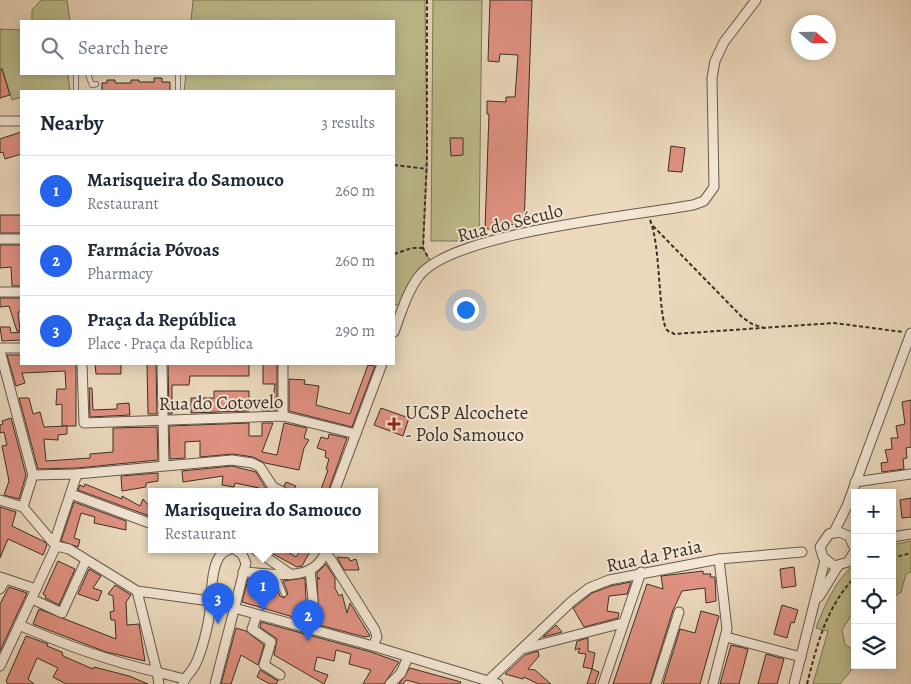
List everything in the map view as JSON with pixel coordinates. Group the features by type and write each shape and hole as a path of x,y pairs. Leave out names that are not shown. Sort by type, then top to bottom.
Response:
{"street":[{"name":"Rua do Século","path":"395,329 407,297 420,275 440,259 470,247 530,231 647,214 699,204 712,192 715,171 712,78 715,61 724,42 756,0"},
{"path":"0,121 20,121"},
{"path":"0,239 20,240"},
{"path":"0,292 20,292"},
{"path":"838,566 825,560 820,550 822,542 834,532 846,506 910,334"},
{"path":"20,348 0,349 33,475 23,507"},
{"name":"Rua do Cotovelo","path":"82,365 84,423 283,416 356,434"},
{"path":"162,365 164,465"},
{"path":"283,365 283,416"},
{"path":"336,488 382,365"},
{"path":"33,475 77,474 232,460 252,463 260,467 275,488"},
{"path":"0,666 32,599 55,544 77,474"},
{"path":"855,482 911,474"},
{"path":"71,494 148,523"},
{"path":"0,500 23,507 55,544 69,549 137,592 210,601"},
{"path":"846,506 851,534"},
{"path":"834,532 851,544"},
{"path":"896,536 911,534"},
{"name":"Rua da Praia","path":"488,681 572,601 589,588 609,580 641,572 719,559 802,552"},
{"path":"815,604 838,566 848,562 851,552"},
{"path":"19,625 72,649 115,663 157,672 184,681 198,660 210,609 210,591 217,561 222,553"},
{"path":"215,684 243,572 245,558 241,553"},
{"path":"260,553 290,574"},
{"path":"243,572 298,575 310,570 324,553"},
{"path":"327,553 375,630 377,637 373,646"},
{"path":"713,684 726,637 719,559"},
{"path":"32,599 62,613 86,560"},
{"path":"794,684 825,560"},
{"path":"310,570 313,630"},
{"path":"603,684 641,572"},
{"path":"0,588 3,578 36,589"},
{"path":"137,592 159,684"},
{"path":"234,608 373,646 498,684"},
{"path":"656,684 679,612"},
{"path":"257,615 252,629 271,642 264,665 280,675"},
{"path":"522,649 623,622"},
{"path":"726,637 801,657"},
{"path":"390,684 400,673 408,657"}],"lane":[{"path":"76,75 76,90"},
{"path":"88,75 92,84 96,84"},
{"path":"178,75 178,90"},
{"path":"276,574 284,594"}],"path":[{"path":"427,0 427,169 423,248 432,265"},
{"path":"395,166 427,169"},
{"path":"647,214 652,224 659,252 663,318 667,330 674,334 834,323 902,331 910,334"},
{"path":"652,224 742,317 752,324 766,329"},
{"path":"395,254 412,248 423,248"},
{"path":"896,557 911,553"},
{"path":"807,684 822,630 842,591 853,579"}],"shaded area":[{"path":"41,0 67,0 70,20 32,20 32,10"},
{"path":"193,0 425,0 427,169 423,248 432,265 419,275 404,305 395,305 395,90 184,90 186,75 395,75 395,20 191,20"},
{"path":"433,0 482,0 479,241 431,241"},
{"path":"0,29 20,30 20,75 68,75 70,90 20,90 20,97 12,100 2,68 0,68"},
{"path":"911,541 911,572 906,574 901,592 896,595 896,579 896,544"},
{"path":"851,567 851,615 842,630 845,644 851,649 852,669 840,684 813,684 828,631 816,628 836,585"}],"building":[{"path":"490,0 532,0 524,225 496,224 496,229 485,229 489,114 487,114 487,101 506,102 506,97 515,97 518,55 500,54 499,62 488,61"},
{"path":"2,69 10,95 0,98 0,70"},
{"path":"154,78 162,78 162,82 170,82 170,90 102,90 102,83 107,83 107,80 115,80 115,83 131,83 131,80 154,82"},
{"path":"20,132 20,154 5,159 3,152 0,153 0,139"},
{"path":"450,138 463,138 463,155 451,156"},
{"path":"671,146 685,148 682,172 668,171"},
{"path":"0,215 20,215 20,233 0,233"},
{"path":"0,245 20,245 20,286 12,286 11,267 0,268"},
{"path":"0,298 20,298 20,312 18,312 20,331 17,331 9,306 0,307"},
{"path":"0,327 10,327 11,333 20,332 20,340 2,341"},
{"path":"7,355 20,355 20,365 76,365 76,426 62,426 62,404 56,405 57,389 66,389 65,371 22,373 25,383 16,386"},
{"path":"95,365 121,365 121,374 96,374"},
{"path":"147,365 156,365 157,414 148,414"},
{"path":"168,365 249,365 249,376 190,376 189,385 172,385 172,414 169,414"},
{"path":"263,365 277,365 277,410 262,410 262,400 273,399 275,384 263,384"},
{"path":"368,365 375,366 352,427 289,411 289,379 305,380 304,384 319,386 316,405 350,414"},
{"path":"89,388 92,388 93,410 117,409 117,404 129,403 130,415 90,417"},
{"path":"214,391 249,391 249,411 191,413 191,398 214,398"},
{"path":"19,398 29,398 33,414 40,412 44,427 67,426 67,434 58,435 58,440 44,439 46,461 90,458 90,454 113,452 113,428 157,427 158,460 77,468 38,469"},
{"path":"911,400 911,447 906,448 907,458 903,459 904,469 882,472 881,463 888,462 885,450 892,449 891,438 898,438 896,426 905,424 902,402"},
{"path":"381,408 409,418 403,436 374,425"},
{"path":"11,418 26,475 19,499 4,495 9,481 2,446 7,445 4,432 0,433 0,425 3,424 2,421"},
{"path":"249,423 249,436 262,436 262,423 273,423 262,452 277,455 284,423 307,428 304,438 309,440 304,448 299,470 265,463 253,457 233,454 200,457 200,441 185,442 185,458 170,459 169,426"},
{"path":"329,434 347,438 329,488 321,488 328,470 326,469 329,459 325,457 326,451 317,448 321,437 328,439"},
{"path":"232,466 256,472 266,488 235,483 234,487 222,485 223,476 183,482 182,471"},
{"path":"158,473 158,481 146,483 146,487 122,491 121,476"},
{"path":"286,482 296,486 295,488 286,488 284,486"},
{"path":"85,484 122,499 122,496 140,506 143,499 148,505 148,516 78,490 80,485 84,487"},
{"path":"911,498 911,517 902,518 900,500"},
{"path":"74,502 126,521 126,530 94,523 95,517 81,513 74,538 80,540 78,547 61,541"},
{"path":"0,507 16,512 12,526 45,542 47,545 43,555 8,539 0,558"},
{"path":"271,553 290,553 296,557 299,553 309,553 302,566 297,567"},
{"path":"337,557 349,558 350,561 356,559 359,570 344,570"},
{"path":"58,561 75,569 59,605 45,598 46,596 43,594"},
{"path":"326,564 335,578 335,588 339,596 342,594 347,613 350,603 370,636 365,637 319,625 317,578 320,579 317,577 317,573"},
{"path":"794,567 796,586 782,588 780,569"},
{"path":"89,569 101,576 93,588 102,591 98,601 78,594"},
{"path":"703,571 703,574 711,574 710,577 715,577 716,601 706,603 705,588 682,591 673,610 650,684 613,684 647,584 663,589 661,576"},
{"path":"305,578 307,621 242,602 248,579 264,583 265,580 274,581 280,596 284,598 288,594 283,581"},
{"path":"631,582 627,594 609,596 607,611 619,613 618,618 584,627 573,608 592,593 611,586"},
{"path":"115,585 131,595 126,602 127,625 139,624 145,661 106,652 33,624 39,609 116,639 115,620 111,620 110,612 114,611 113,596 108,594"},
{"path":"9,587 27,593 0,651 0,604"},
{"path":"782,605 798,610 794,623 791,622 787,638 774,634"},
{"path":"701,611 719,616 700,684 663,684 680,629 695,633"},
{"path":"261,622 371,652 399,662 384,684 363,684 371,670 349,664 351,654 336,650 334,661 317,657 314,670 328,675 324,684 274,655 277,639 260,627"},
{"path":"556,625 562,632 543,637"},
{"path":"236,628 246,631 264,645 258,665 241,655 231,684 221,684"},
{"path":"26,636 48,644 47,646 62,652 63,656 93,669 94,667 129,676 148,684 66,684 53,677 58,668 37,658 28,679 34,684 8,684 6,681"},
{"path":"588,638 588,651 595,653 592,669 583,667 586,654 578,653 580,648 575,650 577,641"},
{"path":"731,645 748,649 739,684 720,684"},
{"path":"538,651 539,656 528,669 535,670 551,684 538,684 524,677 523,679 505,674 525,655"},
{"path":"766,654 784,659 777,684 758,684"},
{"path":"410,668 461,682 460,684 421,684 406,680 403,684 399,684"},
{"path":"592,669 599,672 595,684 587,684"},
{"path":"260,670 278,681 276,684 270,684 257,677"}],"place":[{"name":"UCSP Alcochete - Polo Samouco","path":"394,424"},
{"name":"Marisqueira do Samouco","path":"263,611"},
{"name":"Praça da República","path":"218,624"},
{"name":"Farmácia Póvoas","path":"308,641"}]}
